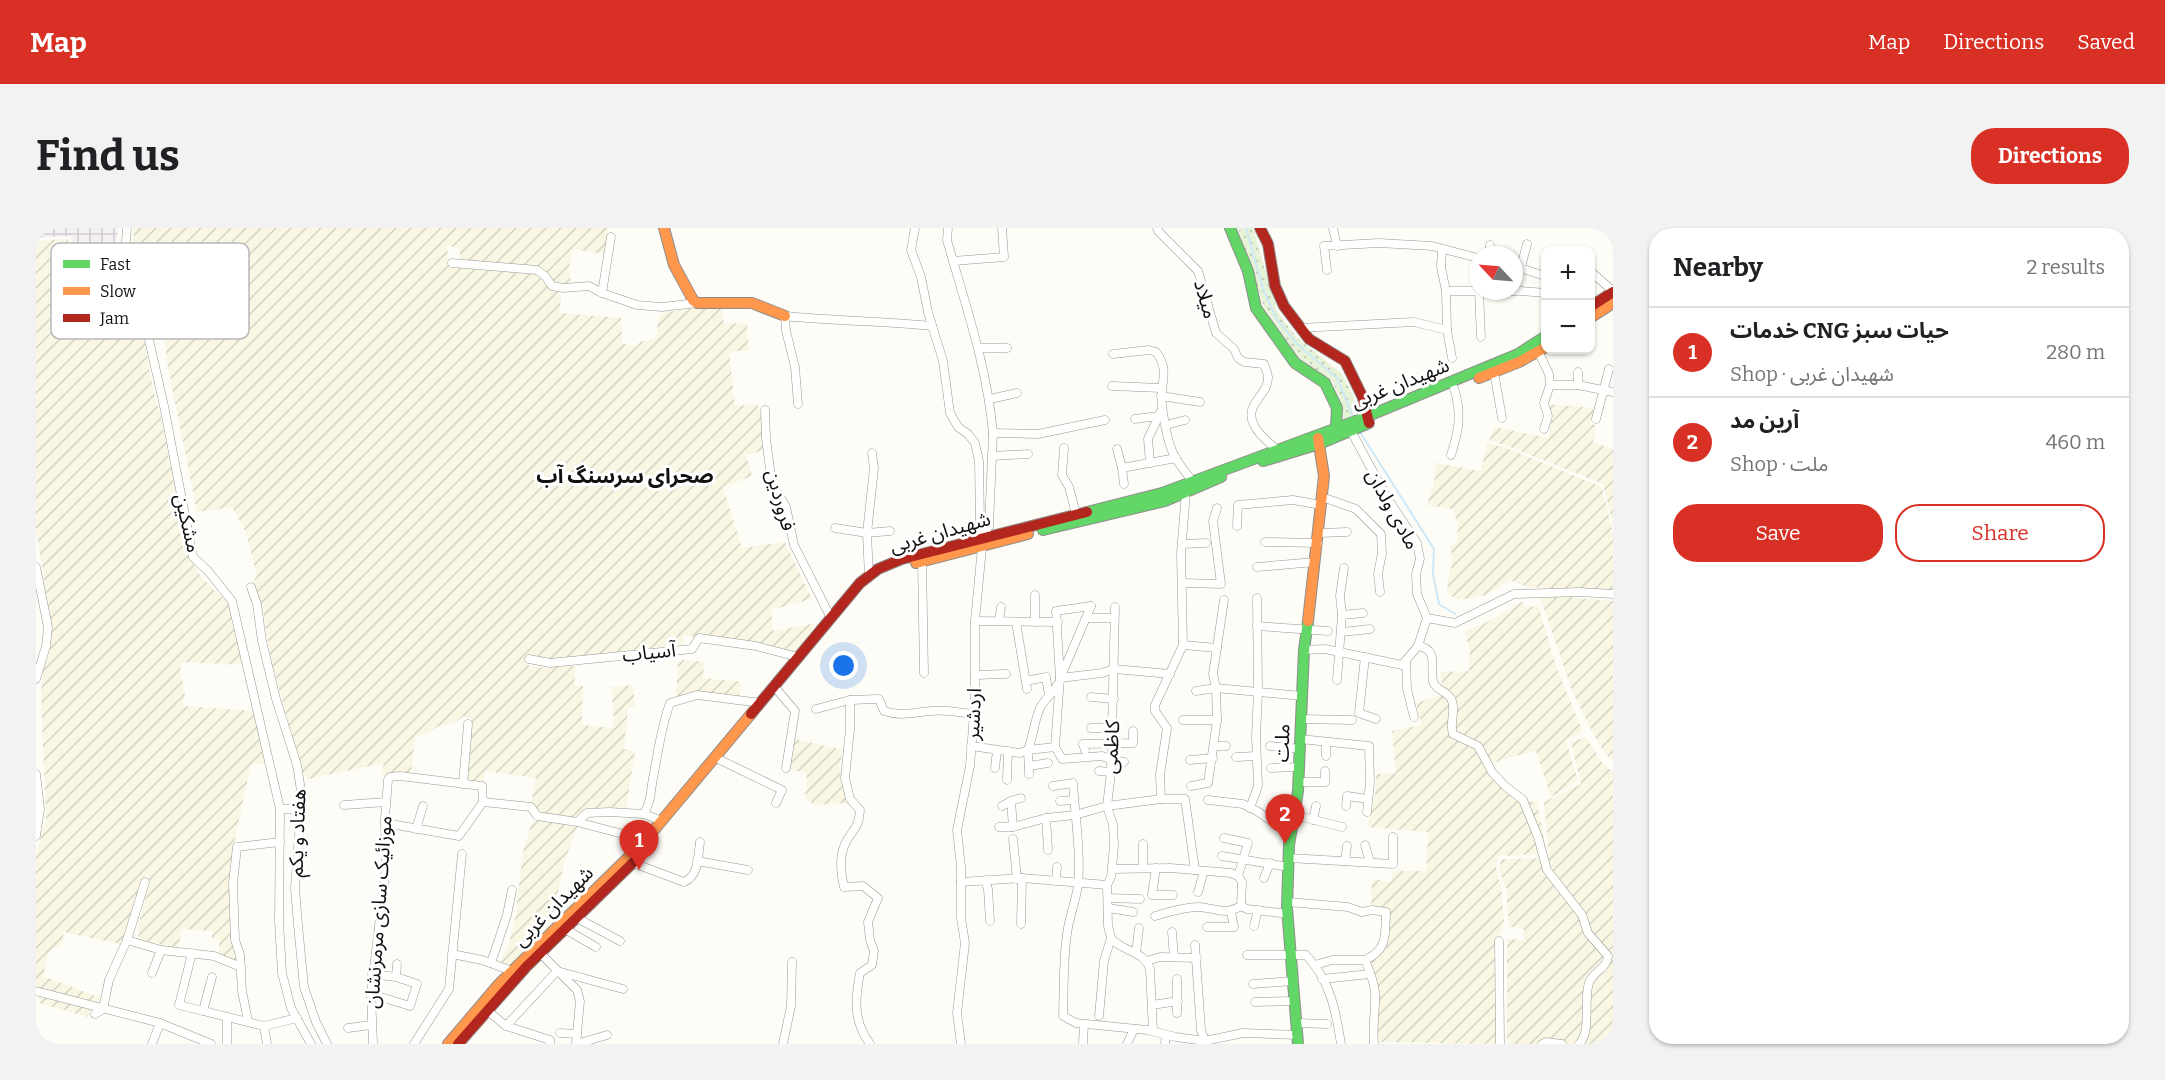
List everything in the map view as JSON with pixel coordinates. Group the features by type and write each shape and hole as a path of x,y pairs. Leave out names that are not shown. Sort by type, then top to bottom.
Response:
{"main road":[{"path":"664,228 674,265 693,300 697,303 752,303 785,316"},
{"path":"1230,228 1248,272 1256,308 1296,363 1325,383 1337,408 1336,427"},
{"path":"1260,228 1268,244 1275,286 1284,306 1309,339 1345,361 1363,398 1368,420"},
{"path":"1595,304 1613,291"},
{"path":"1595,315 1611,307"},
{"name":"شهیدان غربی","path":"458,1044 540,953 633,863 680,810 848,605 880,575 1076,514 1162,493 1276,450 1351,431 1368,420 1518,354 1541,339"},
{"name":"شهیدان غربی","path":"448,1044 512,971 644,842 860,583 878,568 902,559 1165,501 1318,439 1336,427 1368,420 1454,388 1520,362 1541,350"},
{"name":"ملت","path":"1298,1040 1288,914 1289,862 1299,782 1304,650 1324,476 1318,439"}],"street":[{"name":"مشکین","path":"126,243 127,228"},
{"path":"915,228 911,250 921,277 943,361 950,413 958,427 975,443 979,462 980,522 984,541"},
{"path":"948,228 946,240 978,348 990,399 993,433 989,526 984,541"},
{"path":"952,261 1004,257 1002,228"},
{"name":"میلاد","path":"1157,228 1198,271 1216,333 1234,349 1238,358 1244,362 1264,364 1268,378 1264,389 1254,402 1251,413 1252,422 1276,450"},
{"path":"1333,228 1337,246"},
{"path":"602,293 611,237"},
{"path":"1327,270 1324,246 1379,243 1432,246 1469,256"},
{"path":"1523,253 1527,244"},
{"path":"1442,249 1441,267 1446,291 1447,330 1452,358"},
{"path":"452,263 537,270 552,286 562,288 589,286 637,305 662,307 697,303"},
{"path":"1523,269 1541,274"},
{"path":"1595,275 1613,291"},
{"path":"1446,291 1469,291"},
{"path":"1523,292 1541,293"},
{"path":"1479,300 1481,337"},
{"path":"798,404 795,367 786,331 785,316 932,326"},
{"path":"1299,328 1414,322 1447,330"},
{"name":"مشکین","path":"149,339 193,558 208,571 232,601 280,809 279,921 282,973 291,1008 312,1044"},
{"path":"978,348 1007,348"},
{"path":"1113,354 1149,350 1156,352 1164,362 1161,412 1176,458 1192,481"},
{"path":"1543,354 1550,386 1544,403 1548,416 1544,429"},
{"path":"1596,419 1609,369"},
{"path":"1494,372 1502,418"},
{"path":"1578,372 1578,385"},
{"path":"1550,386 1578,385 1613,392"},
{"path":"1112,386 1161,392 1200,402"},
{"path":"1451,455 1459,431 1460,405 1454,388"},
{"path":"990,399 1017,393"},
{"name":"فروردین","path":"765,410 772,483 786,507 794,545 831,618"},
{"path":"1135,419 1161,412"},
{"path":"1150,463 1148,439 1161,412"},
{"path":"993,433 1038,434 1105,420"},
{"path":"1166,425 1185,420"},
{"name":"مادی ولدان","path":"1351,431 1386,496 1417,543 1420,559 1416,574 1417,594 1427,618"},
{"path":"1064,448 1062,475 1069,487 1076,514"},
{"path":"1117,449 1124,484"},
{"path":"869,576 867,533 874,468 872,453"},
{"path":"992,456 1028,454"},
{"path":"1122,468 1176,458"},
{"path":"1161,799 1160,775 1167,728 1155,711 1155,705 1163,683 1170,674 1183,645 1182,544 1186,492"},
{"path":"1237,526 1238,505 1293,500 1322,501 1356,509 1381,534 1382,553 1377,574 1380,592"},
{"path":"1182,583 1221,584 1214,520 1217,508"},
{"path":"835,528 867,533 890,531"},
{"path":"1265,542 1318,538 1347,532"},
{"name":"اردشیر","path":"961,1044 957,1012 964,943 957,831 970,766 974,714 975,621 984,541"},
{"path":"1182,544 1206,543"},
{"path":"922,561 924,673"},
{"path":"1257,567 1315,562"},
{"path":"36,567 48,627 36,679"},
{"path":"1337,680 1342,632 1340,596 1344,568"},
{"name":"هفتاد و یکم","path":"251,587 257,604 262,641 276,699 297,765 302,809 295,888 304,987 316,1022 327,1044"},
{"path":"1304,650 1325,649 1402,665 1418,646 1427,618 1455,623 1514,594 1613,594"},
{"path":"1035,596 1035,622"},
{"path":"1250,808 1258,786 1256,756 1257,598"},
{"path":"1191,786 1208,783 1213,758 1217,720 1213,674 1224,600"},
{"path":"1048,763 1029,770 1028,750 1039,711 1055,690 1060,678 1091,606 1056,611 1060,678 1055,747 1062,759 1102,756 1124,762"},
{"path":"999,621 1001,607"},
{"name":"کاظمی","path":"1107,885 1112,869 1113,825 1107,806 1112,760 1115,607"},
{"path":"1342,615 1363,613"},
{"path":"1086,618 1114,618"},
{"path":"975,621 1058,622"},
{"path":"1016,622 1026,685 1046,677 1049,696"},
{"path":"1257,626 1328,632"},
{"path":"1342,632 1370,629"},
{"name":"آسیاب","path":"529,659 550,663 692,649 699,638 756,646 798,657"},
{"path":"1183,645 1217,648"},
{"path":"1418,646 1428,650 1432,657 1433,681 1437,688 1449,696 1453,702 1453,734 1478,746 1492,772 1504,786 1523,800 1538,837 1547,870 1582,915 1588,933 1608,956 1606,965 1593,976 1588,984 1585,1035 1579,1044"},
{"path":"1365,657 1359,713 1376,719"},
{"path":"1406,661 1407,689 1414,717"},
{"path":"1060,678 1102,673 1114,669 1170,674"},
{"path":"975,675 1006,674"},
{"path":"1196,691 1216,688 1302,696"},
{"path":"778,691 795,711 786,768"},
{"path":"644,814 652,800 652,782 662,723 670,703 697,694 761,703"},
{"path":"1091,698 1114,699"},
{"path":"816,709 850,700 879,699 884,711 894,714 918,714 933,710 974,714"},
{"path":"850,700 850,729 845,778 850,799 860,810 858,825 844,845 841,871 843,887 863,886 878,898 868,922 874,951 872,965 860,973 856,995 856,1016 861,1033 870,1044"},
{"path":"1301,719 1352,720"},
{"path":"1183,720 1217,720"},
{"path":"385,823 459,836 483,802 482,786 463,784 468,724"},
{"path":"1091,728 1113,728"},
{"path":"1085,750 1083,744 1133,743 1133,732"},
{"path":"1326,742 1326,756"},
{"path":"1270,746 1326,742 1369,746 1370,783 1367,812"},
{"path":"971,746 1020,753 1055,747"},
{"path":"1214,746 1226,746"},
{"path":"995,768 997,750"},
{"path":"1007,780 1008,751"},
{"path":"1236,757 1256,756"},
{"path":"1190,760 1213,758"},
{"path":"720,760 782,790 776,803"},
{"path":"1271,768 1299,767"},
{"path":"1099,771 1111,772"},
{"path":"1299,782 1325,782 1325,771"},
{"path":"36,774 38,809 36,836"},
{"name":"موزائیک سازی مرمرنشان","path":"373,1044 372,974 386,866 385,823 388,780 390,777 400,776 463,784"},
{"path":"1053,786 1073,783 1078,882 1067,931 1063,970 1063,1016 1076,1023 1153,1031 1191,1042 1231,1040 1243,1034 1298,1040"},
{"path":"1346,806 1347,796 1368,799"},
{"path":"1002,806 1021,798"},
{"path":"1208,800 1229,798 1250,808 1291,835"},
{"path":"999,827 1013,827 1047,818 1075,815 1107,806 1161,799 1185,800 1196,870"},
{"path":"1060,801 1074,800"},
{"path":"1011,801 1013,827"},
{"path":"344,805 387,802"},
{"path":"483,802 531,807 537,816 577,822 619,833"},
{"path":"416,829 423,806"},
{"path":"1313,820 1316,806"},
{"path":"280,809 302,809"},
{"path":"577,822 586,813 609,812 644,814 662,821"},
{"path":"1295,815 1342,827"},
{"path":"1047,818 1048,850"},
{"path":"1221,856 1270,863 1345,861 1393,864 1392,837"},
{"path":"1224,838 1248,843 1238,876"},
{"path":"1012,839 1019,879 1021,924"},
{"path":"248,1021 236,940 233,883 237,847 280,842"},
{"path":"633,863 684,882 691,879 696,870 700,842"},
{"path":"1143,844 1143,868"},
{"path":"1365,845 1370,862"},
{"path":"1345,861 1347,846"},
{"path":"414,1044 449,989 462,854"},
{"path":"697,861 748,870"},
{"path":"1264,878 1270,863"},
{"path":"1056,881 1057,867"},
{"path":"1156,868 1152,895 1173,896"},
{"path":"1112,869 1196,870 1238,876 1242,882 1241,906"},
{"path":"1198,892 1204,871"},
{"path":"961,882 1019,879 1107,885 1111,938 1104,961 1099,1016"},
{"path":"985,880 988,889 990,921"},
{"path":"95,1014 103,1009 109,980 127,940 145,882"},
{"path":"491,963 507,915 512,890"},
{"path":"1108,898 1140,899"},
{"path":"1288,902 1347,907 1362,912 1372,910 1386,912 1384,938 1380,951 1374,956 1365,960 1332,960 1315,965"},
{"path":"1155,916 1199,907 1231,912 1241,906 1288,914"},
{"path":"1108,908 1133,912"},
{"path":"1254,926 1258,910"},
{"path":"1207,927 1234,927 1231,912"},
{"path":"577,918 620,941"},
{"path":"1136,952 1139,928"},
{"path":"565,929 596,947"},
{"path":"1172,932 1173,957"},
{"path":"1111,938 1148,961 1153,1031"},
{"path":"127,940 161,950 214,956 241,967"},
{"path":"1499,941 1500,1044"},
{"path":"1195,945 1201,1030 1206,1043"},
{"path":"152,973 161,950"},
{"path":"192,953 179,1005 264,1026 297,1018"},
{"path":"540,953 577,990 580,1001 576,1044 607,1035"},
{"path":"452,954 482,960 512,971"},
{"path":"1247,955 1306,955 1315,965 1332,996 1341,1044"},
{"path":"1148,961 1160,957 1197,958"},
{"path":"1365,960 1375,992 1372,1024 1374,1044"},
{"path":"783,1044 791,1005 792,962"},
{"path":"396,977 398,964"},
{"path":"557,971 623,989"},
{"path":"506,1026 557,971"},
{"path":"371,994 410,1006 417,984 396,977 372,974"},
{"path":"1322,979 1370,974"},
{"path":"203,1011 212,977"},
{"path":"1177,979 1177,1013"},
{"path":"1252,984 1294,981"},
{"path":"36,991 160,1023 211,1044"},
{"path":"1152,1005 1178,1001"},
{"path":"1256,1002 1295,1001"},
{"path":"488,1011 506,1026 550,1040 550,1044"},
{"path":"227,1017 227,1044"},
{"path":"152,1044 160,1023"},
{"path":"1297,1023 1328,1024"},
{"path":"1083,1044 1084,1024"},
{"path":"348,1028 371,1025"},
{"path":"264,1026 267,1044"},
{"path":"1127,1044 1134,1029"},
{"path":"560,1033 577,1034"},
{"path":"1166,1035 1166,1044"},
{"path":"1542,1044 1546,1042 1562,1044"}],"shaded area":[{"path":"36,228 118,228 116,243 72,243 71,236 36,238"},
{"path":"134,228 609,228 605,254 572,249 569,268 571,284 555,284 544,269 536,267 461,261 459,248 447,246 449,267 536,274 552,290 561,293 560,313 621,318 622,343 636,346 640,342 654,339 659,315 669,312 705,306 721,307 724,324 747,323 749,350 729,352 735,406 756,404 761,410 765,450 746,455 752,476 723,487 742,548 785,542 812,599 771,610 773,631 817,623 795,654 699,635 694,637 684,635 683,645 668,643 667,646 551,660 526,656 527,665 545,668 576,666 574,685 583,686 582,725 614,728 612,687 633,685 635,706 628,708 624,749 635,751 626,808 603,807 585,810 575,818 544,814 531,803 536,778 485,771 484,782 466,781 471,719 463,716 456,722 437,727 427,734 415,737 411,774 384,776 382,769 384,763 308,779 302,771 271,660 262,605 253,582 257,576 246,533 232,507 197,512 167,362 165,339 249,339 249,243 133,243"},
{"path":"68,239 69,243 51,243 51,339 144,339 188,553 201,577 230,605 243,665 181,662 180,671 185,692 183,706 254,711 270,764 251,764 234,843 230,879 232,936 237,962 219,955 219,940 212,938 212,931 182,929 178,948 138,939 149,875 141,879 127,930 120,944 64,932 63,941 49,952 43,976 101,998 87,1017 39,1003 39,991 36,990 36,854 46,820 41,693 43,670 50,651 52,627 36,529 36,241"},
{"path":"1548,404 1594,408 1590,424 1596,425 1593,442 1613,449 1613,524 1603,484 1505,445 1489,441 1495,427 1549,438 1552,415"},
{"path":"1487,443 1504,447 1602,487 1613,534 1613,591 1528,587 1510,580 1486,595 1474,598 1457,600 1447,593 1453,560 1450,546 1457,543 1458,523 1452,509 1427,505 1434,482 1436,463 1481,471"},
{"path":"1545,595 1613,601 1613,760 1608,757 1596,739 1573,693 1541,600"},
{"path":"1522,602 1527,608 1538,605 1557,669 1583,732 1566,740 1578,781 1551,797 1536,751 1487,765 1522,801 1537,802 1547,854 1498,856 1496,870 1501,887 1504,921 1501,933 1496,937 1497,1044 1375,1042 1378,997 1376,976 1371,961 1386,949 1389,908 1371,906 1372,879 1391,882 1392,871 1426,871 1428,832 1367,827 1376,791 1376,774 1396,773 1392,731 1422,725 1416,703 1444,694 1440,672 1469,671 1470,651 1465,631 1487,622"},
{"path":"682,660 704,662 703,678 742,682 739,696 702,692 676,697 678,663"},
{"path":"1586,737 1603,764 1613,772 1613,1044 1510,1044 1507,1043 1507,938 1524,941 1524,930 1509,926 1506,887 1499,871 1501,859 1549,858 1544,802 1581,784 1571,742"},
{"path":"795,739 843,750 839,767 847,803 814,805 805,798 807,778 805,773 788,769"},
{"path":"537,820 577,827 565,860 557,896 575,905 546,930 512,967 500,962 509,943 517,911 523,852 531,824"}],"green space":[{"path":"1238,228 1253,228 1277,311 1296,337 1342,374 1353,395 1357,412 1343,421 1342,405 1333,382 1299,358 1264,307"}],"waterway":[{"path":"1246,228 1263,289 1276,318 1296,343 1337,378 1353,417"},
{"path":"1360,432 1434,549 1433,574 1439,604 1455,614"}],"traffic: fast":[{"path":"1230,228 1248,271 1256,308 1295,363 1325,383 1337,408 1336,427"},
{"path":"1087,512 1162,493 1361,419 1518,354 1541,339"},
{"path":"1263,461 1319,444 1367,424"},
{"path":"1043,530 1165,501 1221,477"},
{"path":"1298,1044 1287,908 1289,845 1298,791 1304,650 1308,621"}],"traffic: slow":[{"path":"664,228 674,265 693,300 697,303 752,303 785,316"},
{"path":"1595,315 1613,303"},
{"path":"1479,378 1519,362 1541,350"},
{"path":"1308,621 1324,476 1318,438"},
{"path":"916,563 1028,534"},
{"path":"448,1044 499,984 644,842 751,714"}],"traffic: jam":[{"path":"1260,228 1268,244 1275,286 1284,306 1309,339 1345,361 1363,398 1369,423"},
{"path":"1595,304 1613,292"},
{"path":"751,714 860,583 878,569 902,559 1087,512"},
{"path":"458,1044 526,967 650,846"}],"place":[{"name":"آرین مد","path":"1285,844"},
{"name":"خدمات CNG حیات سبز","path":"639,870"}],"district":[{"name":"صحرای سرسنگ آب","path":"625,476"}]}
